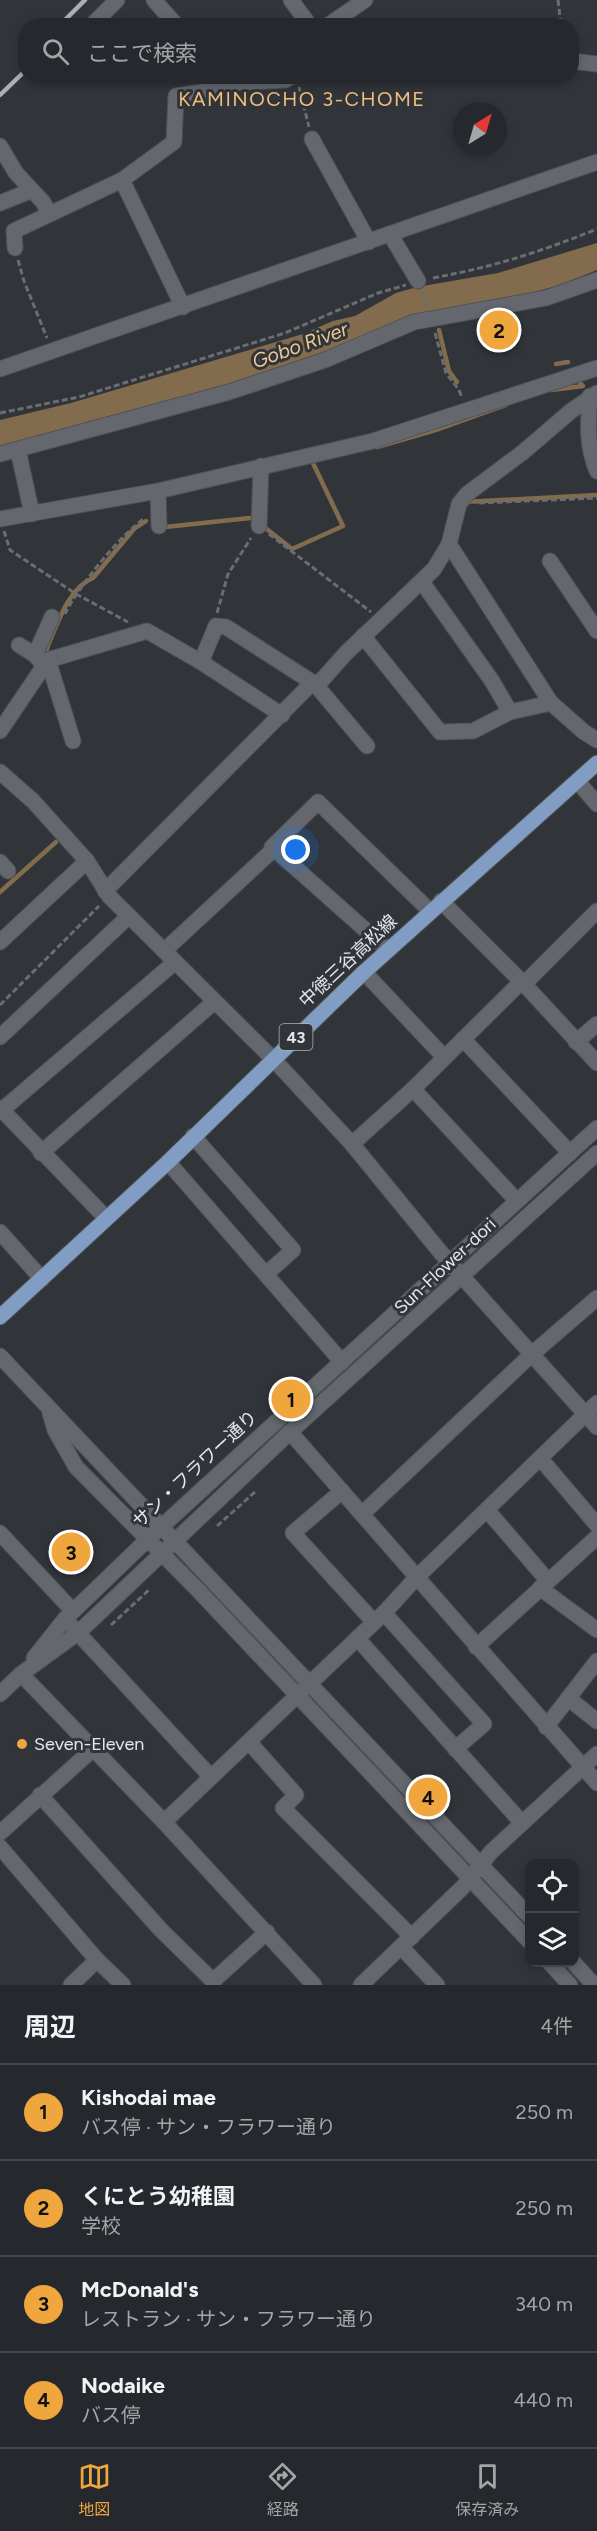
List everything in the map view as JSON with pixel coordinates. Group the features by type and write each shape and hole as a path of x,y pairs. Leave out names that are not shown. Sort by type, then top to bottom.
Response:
{"main road":[{"name":"中徳三谷高松線","path":"0,1317 168,1162 364,972 597,763"}],"street":[{"path":"99,18 117,0"},
{"path":"154,0 170,18"},
{"path":"291,0 304,18"},
{"path":"339,18 365,0"},
{"path":"579,62 597,64"},
{"path":"15,248 14,231 122,180 174,142 176,96 222,89 224,84"},
{"path":"312,139 369,242"},
{"path":"0,146 30,190 43,202 51,214"},
{"path":"0,369 597,162"},
{"path":"122,180 183,307"},
{"path":"0,203 30,190"},
{"path":"390,234 420,286"},
{"path":"0,454 229,393 325,360 414,322 546,297 597,280"},
{"path":"2,525 32,514 158,491 373,441 597,368"},
{"path":"594,395 587,431 590,454 597,471"},
{"path":"107,893 238,755 282,716 308,687 322,680 363,636 434,569 449,544 459,504 467,494 594,395"},
{"path":"18,450 32,514"},
{"path":"259,525 261,466"},
{"path":"158,491 159,521"},
{"path":"449,544 551,703 584,732 597,740"},
{"path":"550,561 597,631"},
{"path":"422,582 492,681 510,712"},
{"path":"0,731 42,660 58,616"},
{"path":"201,662 216,626 226,627 315,684 367,746"},
{"path":"42,660 147,631 201,662 282,716"},
{"path":"363,636 440,732 473,730 510,712 551,703"},
{"path":"19,645 42,660 73,741"},
{"path":"1,775 33,801 87,861 107,893 273,1059 352,1144 462,1276 597,1427"},
{"path":"578,782 597,804"},
{"path":"106,1218 1,1109 170,956 318,802 522,982 597,1063"},
{"path":"274,849 388,950"},
{"path":"0,942 87,861"},
{"path":"352,1144 413,1089 597,911"},
{"path":"0,1037 129,916"},
{"path":"364,972 444,1057"},
{"path":"41,1152 214,1002"},
{"path":"576,1041 597,1024"},
{"path":"463,1039 570,1153 597,1128"},
{"path":"413,1089 517,1201"},
{"path":"193,1136 293,1250 266,1274"},
{"name":"サン・フラワー通り","path":"0,1694 21,1674 69,1615 148,1539 295,1402 342,1362 570,1153"},
{"name":"Sun-Flower-dori","path":"462,1276 597,1153"},
{"path":"168,1162 342,1362"},
{"path":"0,1232 42,1278"},
{"name":"サン・フラワー通り","path":"21,1674 79,1632 290,1432 462,1276"},
{"path":"362,1514 532,1354 597,1298"},
{"path":"0,1356 526,1913"},
{"path":"164,1822 311,1683 597,1403"},
{"path":"48,1408 55,1430 76,1467 298,1695 525,1937"},
{"path":"290,1432 597,1783"},
{"path":"476,1647 597,1534 540,1458"},
{"path":"342,1491 293,1533 484,1724 454,1749"},
{"path":"487,1510 544,1584 597,1630"},
{"path":"0,1533 69,1615 79,1632 211,1777"},
{"path":"357,1638 522,1823"},
{"path":"546,1727 597,1660"},
{"path":"21,1674 164,1822 314,1985"},
{"path":"568,1698 597,1721"},
{"path":"249,1742 296,1795 283,1808 407,1942 437,1985"},
{"path":"0,1833 93,1749"},
{"path":"362,1985 470,1879 480,1865 522,1823 597,1754"},
{"path":"40,1795 161,1930 213,1981 267,1932"},
{"path":"0,1847 98,1960 123,1985"},
{"path":"71,1985 98,1960"},
{"path":"554,1967 570,1985"},
{"path":"578,1967 594,1985"}],"path":[{"path":"558,0 560,18"},
{"path":"297,84 312,139"},
{"path":"0,413 79,397 285,333 378,293 420,286 507,262 540,252 597,229"},
{"path":"15,248 24,281 52,350"},
{"path":"420,286 446,373 459,390 466,411"},
{"path":"459,504 597,498"},
{"path":"58,616 133,527 144,518 159,521"},
{"path":"2,525 10,550 76,594 147,631"},
{"path":"216,626 216,617 228,574 259,525 381,620"},
{"path":"0,1005 107,893"},
{"path":"217,1526 255,1492"},
{"path":"111,1625 150,1589"}],"water":[{"name":"Gobo River","path":"597,243 597,270 560,285 505,300 292,369 0,449 0,420 71,403 303,334 333,321 355,316 396,293 417,287 498,273"}],"waterway":[{"path":"439,330 449,371 457,382"},
{"path":"556,364 568,362"},
{"path":"551,390 583,386 580,383"},
{"path":"377,447 439,429 506,405"},
{"path":"263,526 292,549 343,526 312,461 316,460"},
{"path":"465,502 597,495"},
{"path":"165,527 250,518"},
{"path":"45,657 70,598 84,583 93,578 134,529 146,521"},
{"path":"0,892 56,842"}],"railway":[{"path":"67,18 85,0"},
{"path":"0,95 18,78"}],"place":[{"name":"くにとう幼稚園","path":"499,330"},
{"name":"Kishodai mae","path":"291,1399"},
{"name":"McDonald's","path":"71,1552"},
{"name":"Seven-Eleven","path":"22,1744"},
{"name":"Nodaike","path":"428,1797"}],"district":[{"name":"KAMINOCHO 3-CHOME","path":"302,99"}]}
